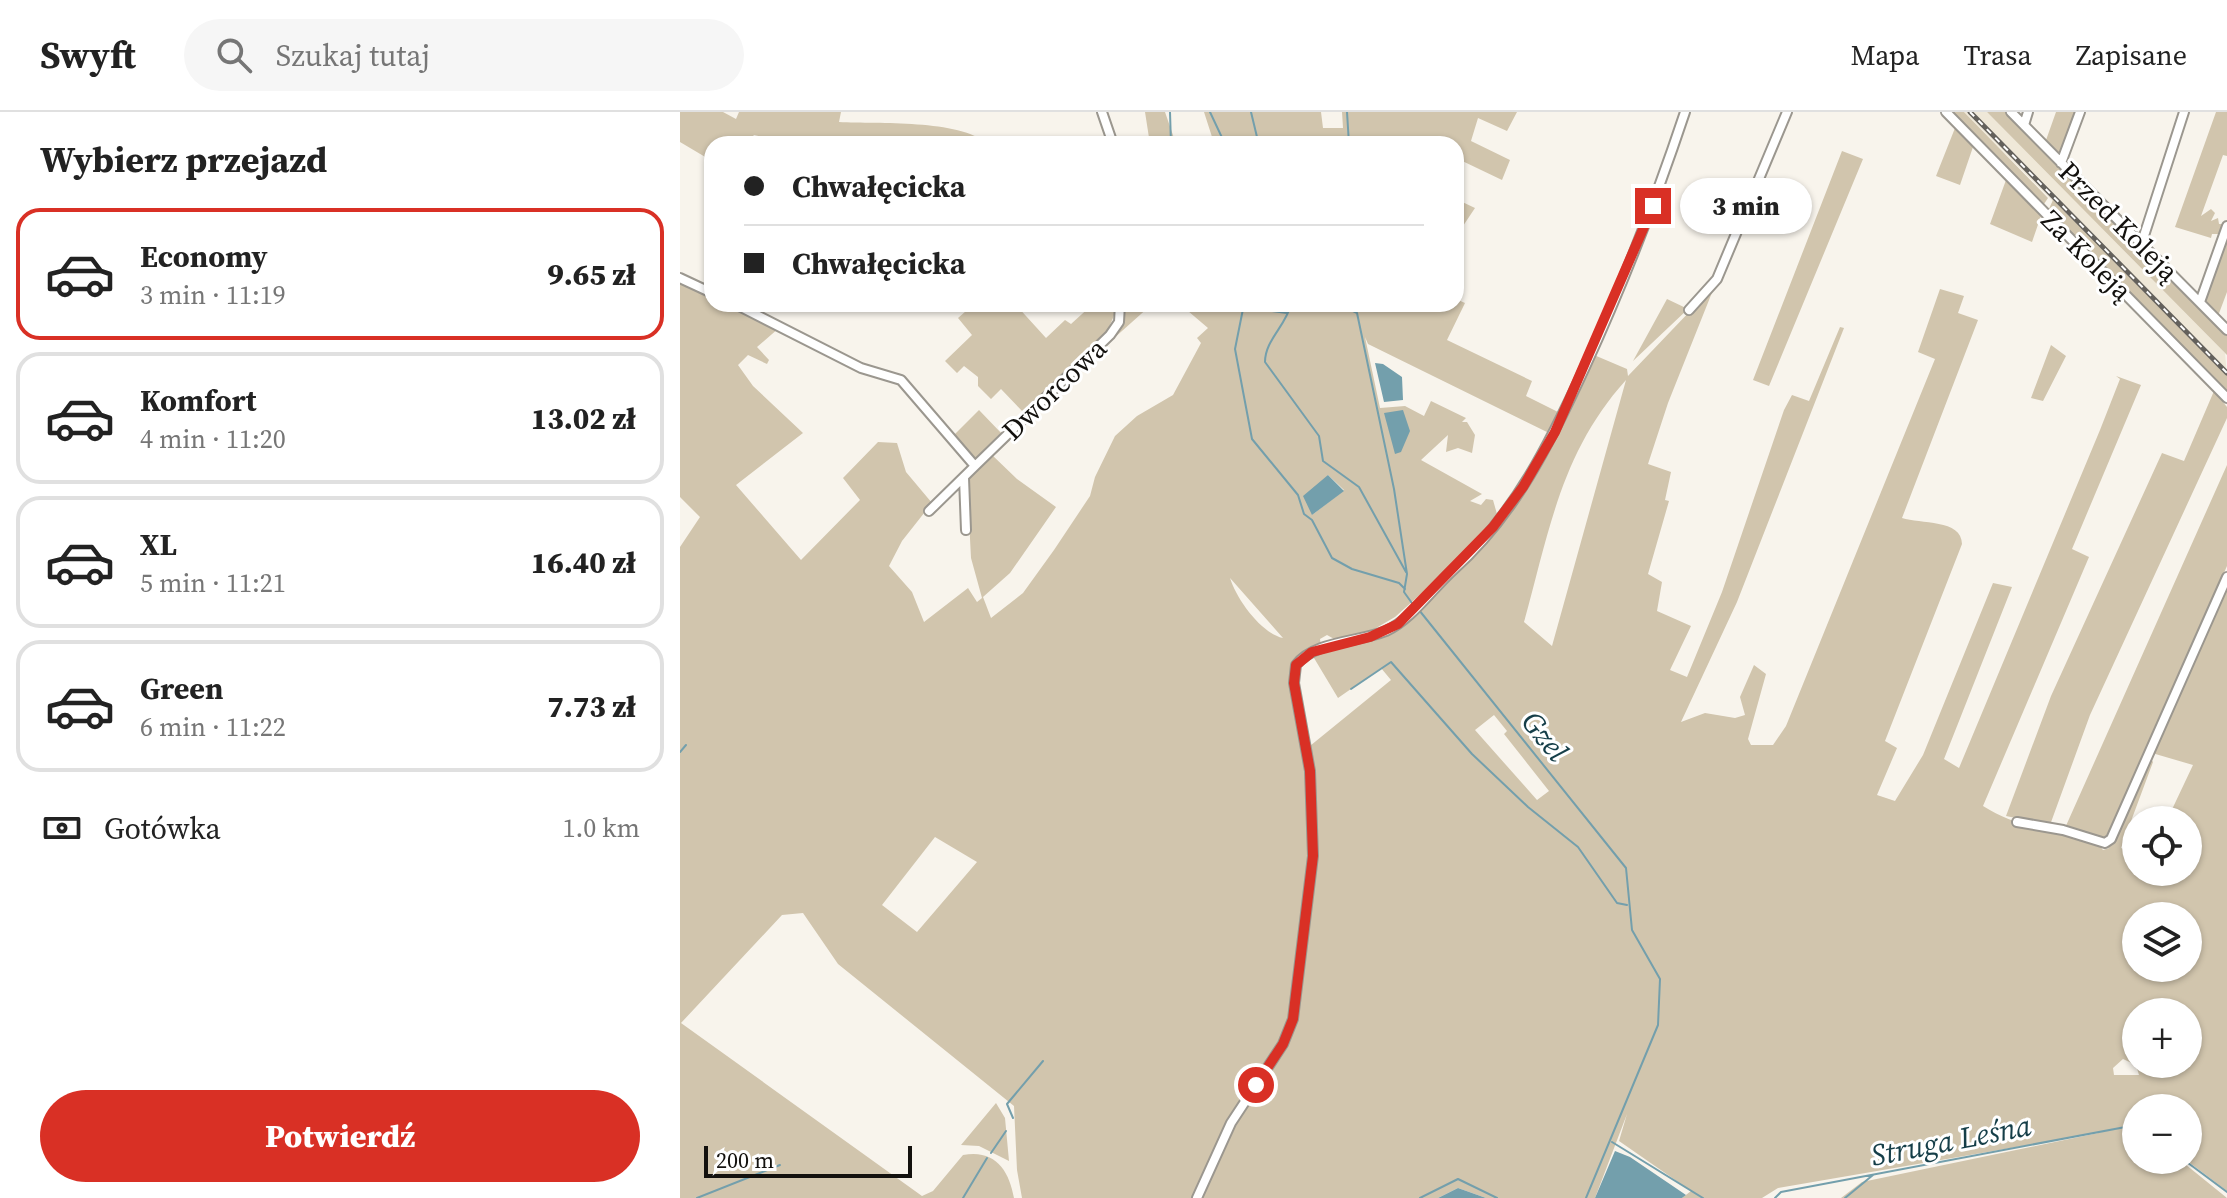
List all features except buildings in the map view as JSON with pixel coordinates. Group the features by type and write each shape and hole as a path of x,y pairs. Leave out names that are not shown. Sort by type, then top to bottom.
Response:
{"street":[{"path":"1102,112 1110,136"},
{"path":"1197,1198 1231,1123 1283,1044 1293,1019 1313,856 1310,771 1295,669 1307,655 1389,630 1483,540 1543,455 1642,238 1685,112"},
{"path":"1689,310 1717,279 1787,112"},
{"name":"Za Koleją","path":"1946,112 2227,398"},
{"name":"Przed Koleją","path":"2011,112 2227,330"},
{"path":"2024,125 2028,112"},
{"path":"2061,163 2080,112"},
{"path":"2141,245 2184,112"},
{"path":"2200,302 2227,226"},
{"path":"680,278 704,289"},
{"path":"751,312 861,368 901,380 975,466"},
{"name":"Dworcowa","path":"929,511 1110,335 1119,322 1120,312"},
{"path":"964,478 966,530"},
{"path":"2017,822 2063,830 2105,843 2116,831 2227,577"}],"shaded area":[{"path":"680,112 723,112 736,119 739,112 841,112 839,122 938,127 975,136 704,136 704,156 680,142"},
{"path":"1145,112 1165,112 1173,136 1149,136"},
{"path":"1204,112 1321,112 1323,128 1343,128 1342,112 1517,112 1507,131 1478,118 1471,141 1510,160 1502,180 1464,162 1464,136 1212,136"},
{"path":"1950,112 1964,112 2048,198 2044,204"},
{"path":"1964,112 1987,112 2225,353 2227,376"},
{"path":"1987,112 2007,112 2227,335 2227,355"},
{"path":"2056,112 2078,112 2059,157 2045,143"},
{"path":"2216,112 2227,112 2227,156 2223,155 2201,216 2211,209 2215,213 2211,221 2218,218 2219,224 2224,224 2222,234 2212,234 2211,238 2175,227"},
{"path":"1955,128 1973,147 1960,185 1936,176"},
{"path":"1842,151 1863,159 1769,386 1753,380"},
{"path":"2006,180 2042,213 2032,242 1990,224"},
{"path":"2053,200 2227,376 2227,395 2048,211"},
{"path":"1464,203 1475,208 1464,224"},
{"path":"2227,236 2227,292 2218,316 2204,302"},
{"path":"680,281 704,292 704,312 745,312 779,328 757,347 769,360 767,364 748,355 738,365 753,386 803,433 736,485 801,560 860,500 843,478 878,442 897,443 906,472 932,503 902,541 889,566 912,592 924,622 968,588 977,602 982,598 971,558 967,480 991,454 1017,479 1056,507 1010,573 983,597 991,618 1023,593 1054,550 1090,496 1095,477 1115,436 1137,416 1173,395 1201,343 1197,338 1208,328 1189,312 1461,312 1447,340 1532,381 1526,396 1560,413 1551,434 1368,344 1365,337 1380,408 1405,406 1424,416 1431,401 1466,418 1462,422 1467,422 1475,435 1472,453 1458,448 1446,452 1448,435 1421,460 1482,494 1470,501 1481,505 1486,499 1493,500 1497,514 1464,555 1395,617 1371,631 1336,640 1327,635 1320,639 1321,646 1311,653 1396,627 1471,557 1540,468 1594,355 1627,369 1628,376 1715,285 1668,403 1648,464 1671,472 1665,500 1669,501 1648,574 1662,582 1657,611 1691,626 1670,670 1687,677 1722,592 1784,410 1792,395 1809,401 1840,327 1844,328 1737,602 1681,722 1705,713 1735,718 1745,715 1740,697 1754,665 1766,674 1748,739 1751,745 1773,745 1786,726 1935,359 1918,352 1940,289 1964,296 1958,313 1978,320 1902,518 1948,526 1960,536 1962,544 1885,741 1897,748 1877,795 1895,801 1923,755 1993,583 2012,587 1944,759 1959,768 2100,430 2120,379 2116,376 2141,385 2072,549 2089,557 1983,806 2025,825 2098,844 2103,850 2109,848 2108,843 2122,816 2122,886 2202,886 2202,806 2174,806 2193,765 2152,753 2227,585 2227,1191 2202,1172 2202,1094 2122,1094 2122,1174 2197,1174 2227,1198 1841,1198 1862,1182 2103,1132 1778,1188 1762,1198 1682,1198 1691,1191 1619,1141 1627,1114 1595,1198 1486,1198 1458,1188 1438,1198 1022,1198 1017,1170 1014,1106 838,964 803,913 782,915 681,1023 922,1196 933,1191 963,1155 974,1154 984,1155 999,1164 1014,1198 680,1198 680,547 700,517 680,497","holes":["1626,380 1552,646 1524,622 1550,525 1572,464 1586,436","1328,475 1344,490 1312,515","1230,578 1283,638 1258,623 1238,596","1311,653 1338,698 1381,668 1391,680 1305,750 1294,665","1494,715 1507,731 1504,734 1549,791 1537,800 1475,730","935,837 977,862 917,932 882,905"]},
{"path":"1667,299 1688,309 1633,361"},
{"path":"965,312 1022,312 1046,338 1065,320 1071,324 1084,312 1114,312 1094,349 1025,414 1001,389 991,399 978,386 978,377 964,366 957,373 945,361 972,335 958,318"},
{"path":"1121,312 1143,312 1113,339"},
{"path":"2051,345 2066,356 2043,401 2031,398"},
{"path":"2214,391 2227,407 2227,418 2090,715 2050,825 2006,816 2051,696 2162,453 2184,461"},
{"path":"979,410 1003,435 975,460 954,435"},
{"path":"2227,465 2227,566 2107,839 2065,828"},
{"path":"2151,759 2153,762 2137,806 2127,806"},
{"path":"996,1103 1005,1118 1009,1161 979,1146 961,1145"}],"water":[{"path":"1375,363 1383,364 1402,377 1403,400 1384,402"},
{"path":"1403,410 1410,431 1401,452 1395,454 1384,413"},
{"path":"1328,475 1344,491 1312,515 1303,496"},
{"path":"1615,1151 1630,1157 1686,1195 1682,1198 1595,1198"},
{"path":"1458,1188 1486,1198 1438,1198"}],"waterway":[{"path":"1170,112 1171,136"},
{"path":"1210,112 1221,136"},
{"name":"Gzel","path":"1251,112 1257,136"},
{"path":"1347,112 1348,136"},
{"path":"1242,312 1235,349 1252,439 1298,495 1304,514 1312,520 1332,558 1352,569 1399,583 1405,589"},
{"path":"1280,312 1287,313"},
{"path":"1288,312 1268,347 1265,362 1319,436 1323,461 1359,487 1406,572"},
{"name":"Gzel","path":"1355,312 1394,489 1407,574 1404,592 1414,606"},
{"name":"Gzel","path":"1419,610 1626,868 1632,930 1660,979 1658,1025 1586,1198"},
{"path":"1351,689 1391,662 1472,754 1528,807 1578,847 1617,903 1627,905"},
{"path":"680,752 686,745"},
{"path":"1013,1118 1007,1104 1043,1061"},
{"name":"Struga Leśna","path":"1775,1198 1781,1192 2122,1128"},
{"path":"991,1153 1006,1131"},
{"path":"1612,1142 1703,1198"},
{"path":"963,1198 987,1158"},
{"path":"697,1198 780,1165"},
{"name":"Struga Leśna","path":"2202,1173 2227,1192"},
{"path":"1845,1198 1873,1175"},
{"name":"Gzel","path":"1420,1198 1458,1179 1497,1198"}],"railway":[{"path":"1970,112 2227,373"}],"route":[{"path":"1256,1085 1283,1044 1293,1019 1313,856 1310,771 1294,683 1296,665 1312,652 1370,637 1398,624 1474,551 1512,503 1555,432 1642,238 1653,206"}]}
